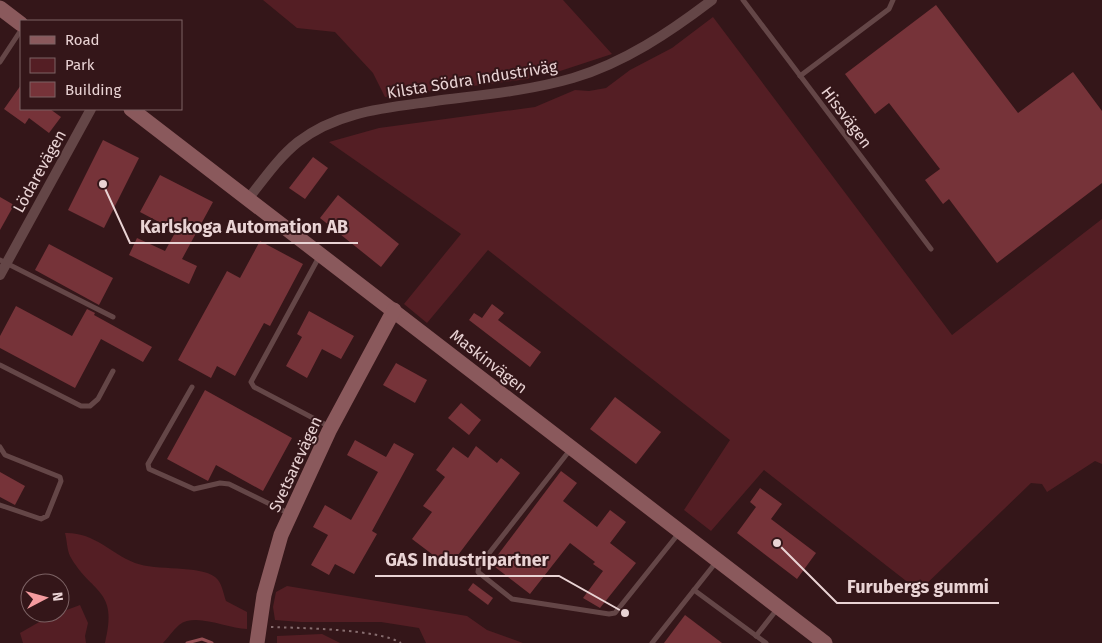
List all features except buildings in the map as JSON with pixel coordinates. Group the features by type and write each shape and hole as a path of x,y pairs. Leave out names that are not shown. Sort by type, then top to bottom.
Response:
{"street":[{"name":"Kilsta Södra Industriväg","path":"248,199 270,170 298,142 332,121 374,110 531,88 574,77 620,59 644,46 670,31 712,0"},
{"path":"0,8 20,23"},
{"name":"Lödarevägen","path":"0,275 3,262 90,110"},
{"name":"Maskinvägen","path":"132,110 825,643"},
{"name":"Svetsarevägen","path":"257,643 272,560 290,514 331,428 394,310"}],"lane":[{"name":"Hissvägen","path":"743,0 930,249"},
{"path":"800,76 889,9 893,0"},
{"path":"0,62 20,32"},
{"path":"321,255 251,382 254,387 331,428"},
{"path":"3,262 114,316"},
{"path":"0,365 80,406 90,406 98,399 113,370"},
{"path":"192,387 148,464 149,469 194,489 220,483 229,484 290,514"},
{"path":"0,447 5,456 60,477 61,481 47,516 41,518 19,513 0,505"},
{"path":"572,448 479,566 478,572 482,577 512,600 609,614 615,613 680,532"},
{"path":"652,643 718,561"},
{"path":"694,590 766,643"},
{"path":"756,636 779,608"}],"path":[{"path":"259,626 332,630 389,639 401,643"}],"green space":[{"path":"263,0 563,0 612,54 554,73 543,68 537,69 528,79 385,97 373,73 335,32 297,28"},
{"path":"713,17 952,335 1102,219 1102,464 1095,461 1047,492 1042,484 1031,483 919,591 764,470 711,531 684,510 730,440 488,250 427,323 404,304 461,234 329,142 379,128 535,107 575,90 589,91 606,88 630,70 672,48"},
{"path":"65,533 93,539 135,563 208,573 219,582 226,601 247,612 247,629 194,620 186,621 179,625 163,643 105,643 108,625 106,601 70,556"},
{"path":"287,586 467,616 487,630 523,643 426,643 419,628 381,622 301,622 275,620 273,607 276,592"},
{"path":"80,605 88,623 85,636 86,643 23,643 20,633 38,623 70,623 70,609"},
{"path":"322,634 340,643 277,643 277,636"}],"waterway":[{"path":"187,643 202,639 212,643"}],"place":[{"name":"Karlskoga Automation AB","path":"103,184"},
{"name":"Furubergs gummi","path":"777,543"},
{"name":"GAS Industripartner","path":"625,613"}]}
